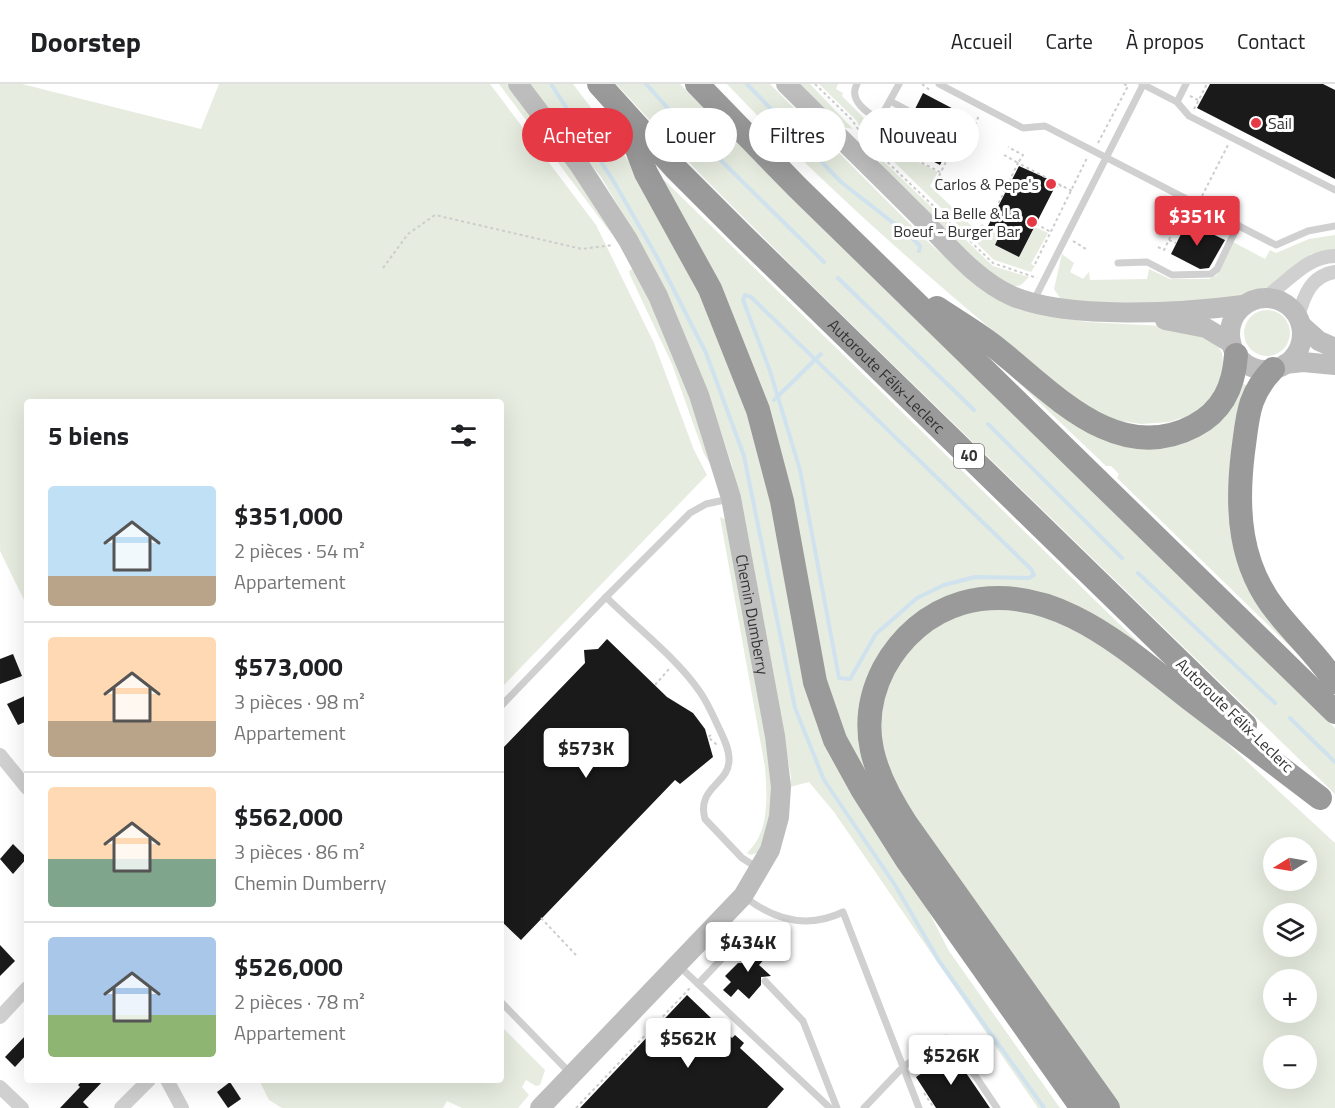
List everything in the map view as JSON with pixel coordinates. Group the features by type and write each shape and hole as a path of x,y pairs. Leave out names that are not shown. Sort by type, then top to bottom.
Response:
{"highway":[{"name":"Autoroute Félix-Leclerc","path":"598,84 620,108"},
{"path":"697,84 764,154 1335,712"},
{"name":"Autoroute Félix-Leclerc","path":"633,122 736,230 1328,806"},
{"path":"633,139 646,173 710,289 752,395 782,501 815,682 836,740 862,789 908,860 1082,1108"},
{"path":"883,271 990,344 1073,411 1096,425 1123,434 1165,435 1187,430 1207,418 1229,392 1234,349"},
{"path":"1279,367 1257,387 1249,408 1238,504 1241,532 1249,561 1262,590 1335,682"},
{"path":"1108,1108 907,825 883,786 873,759 870,720 880,675 895,651 915,629 953,606 993,598 1041,605 1079,620 1117,642 1328,806"}],"street":[{"name":"Chemin Dumberry","path":"518,84 580,166 628,240 658,296 710,427 731,498 780,772 781,802 777,831 761,870 743,896 540,1108"},
{"path":"786,84 981,277 1011,296 1032,303 1065,309 1201,326 1234,349 1256,369 1304,362 1335,365"},
{"path":"1103,312 1205,310 1243,305 1264,298 1304,265 1320,258 1335,256"},
{"path":"1279,367 1298,350 1302,338 1299,321 1304,295 1311,284 1320,277 1335,272"},
{"path":"1264,298 1283,302 1319,340 1335,348"},
{"path":"1234,349 1232,322 1243,305"},
{"path":"0,757 24,785"},
{"path":"0,1017 24,991"},
{"path":"122,1108 145,1083"},
{"path":"169,1083 182,1108"},
{"path":"0,1087 22,1108"}],"lane":[{"path":"857,84 854,89 855,98 864,108"},
{"path":"886,108 899,84"},
{"path":"939,84 1023,128 1045,126 1276,244 1308,231 1335,226"},
{"path":"1032,303 1035,292 1142,84 1177,102 1189,116 1335,190"},
{"path":"1177,102 1186,84"},
{"path":"890,101 903,108"},
{"path":"1118,263 1147,262 1176,276 1211,274 1217,269 1238,225"},
{"path":"504,703 690,513 706,504 731,498"},
{"path":"606,597 684,673 705,700 728,749 729,763 726,773 706,796 703,807 705,819 742,858 761,870"},
{"path":"743,896 768,913 791,920 813,921 843,912 919,1108"},
{"path":"698,984 731,949 742,959"},
{"path":"677,965 830,1108"},
{"path":"765,981 803,1021 837,1108"},
{"path":"504,1005 572,1075"},
{"path":"864,1108 903,1067 948,1038 997,1108"}],"path":[{"path":"815,84 858,129"},
{"path":"1096,144 1128,86 1124,84"},
{"path":"1193,110 1207,84"},
{"path":"1188,94 1198,100"},
{"path":"1201,199 1228,145"},
{"path":"975,210 991,219 1023,155 1008,147"},
{"path":"1004,155 1072,191"},
{"path":"1035,264 1089,159"},
{"path":"889,162 993,263 1031,276"},
{"path":"920,162 940,172"},
{"path":"945,162 936,182 951,189"},
{"path":"1075,173 1080,176"},
{"path":"1055,186 1059,188 1061,185"},
{"path":"383,268 408,234 435,215 582,249 611,246 628,240"},
{"path":"1158,247 1164,250 1181,216 1216,234 1220,224"},
{"path":"1036,224 1051,232"},
{"path":"1167,230 1172,233"},
{"path":"1169,240 1176,243"},
{"path":"1072,241 1086,249"},
{"path":"655,685 664,675"},
{"path":"541,918 576,955"},
{"path":"576,1108 688,990"},
{"path":"920,1087 933,1105"}],"shaded area":[{"path":"0,84 22,84 201,129 219,84 490,84 522,127 522,162 549,162 596,225 654,343 694,450 707,475 504,685 504,399 24,399 24,600 0,551"},
{"path":"499,84 507,84 525,108 522,108 522,115"},
{"path":"528,84 573,84 591,108 547,108"},
{"path":"616,84 680,84 704,108 645,108 645,115"},
{"path":"727,84 770,84 794,108 750,108"},
{"path":"797,84 810,84 833,108 823,108"},
{"path":"819,84 838,84 836,89 843,93 842,96 858,112 858,123"},
{"path":"737,142 749,154 749,162 757,162 1335,728 1335,794 801,275 689,162 737,162"},
{"path":"846,160 963,274 995,297 1020,310 1087,322 1183,327 1215,341 1222,353 1224,373 1216,395 1191,415 1169,422 1141,424 1116,420 1090,411 995,333 804,162 846,162"},
{"path":"558,162 565,162 613,236"},
{"path":"589,162 629,162 700,289 765,462 804,669 949,951 1060,1108 1038,1108 834,812 809,782 790,787 791,777 732,465 711,403 675,311 639,241 601,177"},
{"path":"880,162 884,162 993,266 1029,277 1021,285 1012,287 982,266 882,168"},
{"path":"894,162 918,162 938,172 930,186 975,229 982,224 1001,232 995,245 1019,257 1035,227 1048,233 1031,264 1035,266 1031,272 994,260"},
{"path":"664,180 1146,650 984,593 875,667 875,787 861,773 827,696 795,524 661,184"},
{"path":"1335,235 1335,250 1311,254 1295,264 1278,283 1237,299 1193,305 1068,301 1060,298 1054,289 1062,254 1074,263 1070,272 1083,279 1089,272 1090,280 1147,279 1149,269 1170,279 1209,279 1217,275 1233,242 1265,259 1270,250 1276,253 1309,239"},
{"path":"632,269 638,275 682,371 701,421 714,470 704,454 672,364 630,275 629,271"},
{"path":"1267,310 1283,317 1290,333 1283,349 1267,356 1251,349 1244,333 1251,317"},
{"path":"999,364 1151,444 1241,383 1250,387 1232,513 1304,660 1117,478 1119,474 1111,466 1106,466"},
{"path":"720,517 726,520 768,742 772,786 770,821 759,852 751,855 747,853 760,835 765,813 765,767"},
{"path":"1010,606 1081,630 1189,708 1335,843 1335,1108 1119,1108 883,771 877,712 906,647 962,612"},
{"path":"504,1029 545,1070 540,1085 536,1086 526,1080 522,1087 529,1095 518,1108 462,1108 447,1101 443,1108 282,1108 269,1100 260,1083 504,1083"}],"building":[{"path":"1210,84 1323,84 1335,90 1335,179 1197,108"},
{"path":"923,93 952,108 916,108"},
{"path":"1019,166 1057,183 1019,257 995,245 1001,232 988,226"},
{"path":"1187,222 1225,240 1209,268 1200,269 1171,254"},
{"path":"607,639 667,697 693,713 705,729 713,757 680,784 675,780 521,940 504,924 504,747 585,663 584,650 598,649"},
{"path":"13,654 22,676 0,684 0,659"},
{"path":"24,696 24,722 18,725 7,704"},
{"path":"13,844 24,855 24,861 13,874 0,859"},
{"path":"759,941 771,952 759,965 771,976 761,977 761,985 749,999 738,989 731,997 723,990 731,982 725,976 738,963 746,963 746,955"},
{"path":"0,945 15,961 0,976"},
{"path":"687,995 732,1038 735,1035 744,1043 740,1048 784,1089 767,1108 580,1108"},
{"path":"24,1037 24,1057 15,1067 5,1057"},
{"path":"953,1053 990,1108 936,1108 916,1077"},
{"path":"80,1083 101,1083 83,1102 89,1108 60,1108 80,1087 78,1085"},
{"path":"231,1083 241,1099 228,1108 217,1092"}],"waterway":[{"path":"551,84 614,182 657,257 706,353 744,456 795,708 824,780 895,885 939,961 1044,1108"},
{"path":"646,84 668,108"},
{"path":"747,84 841,182 910,236 920,246 919,251"},
{"path":"722,162 824,262"},
{"path":"838,278 974,410"},
{"path":"745,295 751,297 1031,569 1034,575 1029,578 975,577 944,585 917,598 876,634 850,679 839,678 800,470 770,371 743,300 745,295"},
{"path":"774,400 821,354"},
{"path":"988,424 1122,558"},
{"path":"1138,573 1275,703"},
{"path":"1290,718 1335,762"}],"place":[{"name":"Sail","path":"1256,123"},
{"name":"Carlos & Pepe's","path":"1051,184"},
{"name":"La Belle & La Boeuf - Burger Bar","path":"1032,222"}]}
